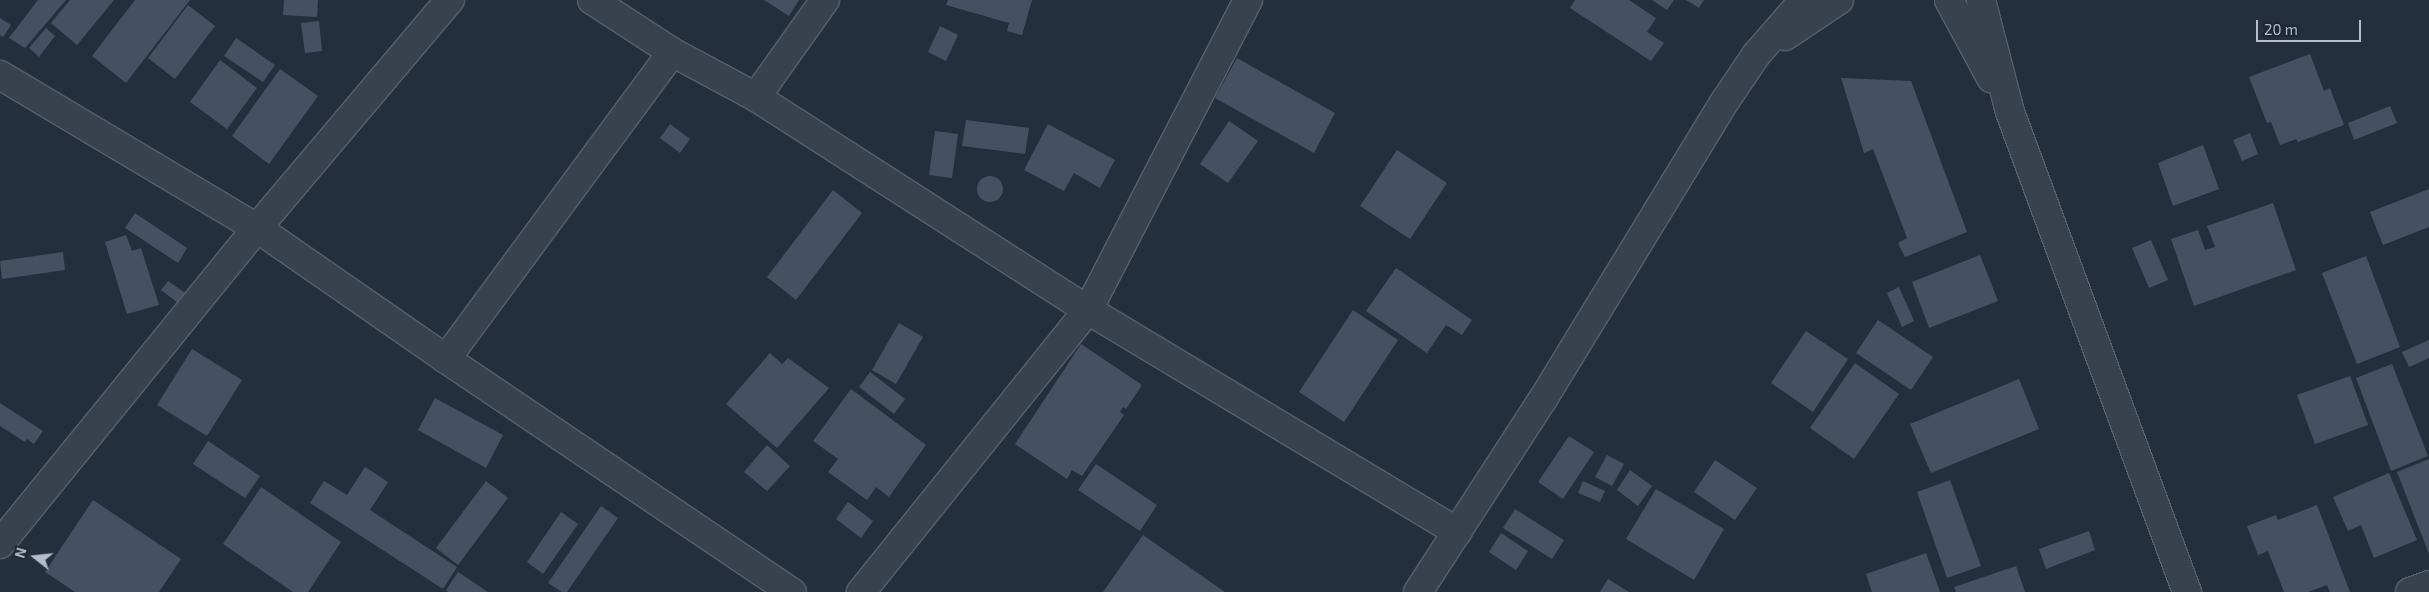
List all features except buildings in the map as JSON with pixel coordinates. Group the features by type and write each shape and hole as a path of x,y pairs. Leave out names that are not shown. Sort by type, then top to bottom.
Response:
{"street":[{"path":"0,544 257,228 450,0"},
{"path":"592,0 672,52 756,97 1088,310 1457,532"},
{"path":"756,97 825,0"},
{"path":"861,592 1088,310 1248,0"},
{"path":"1418,592 1544,400 1690,157 1756,55 1804,0"},
{"path":"1756,55 1839,0"},
{"path":"1949,0 2010,112"},
{"path":"1982,0 2010,112 2187,592"},
{"path":"446,359 672,52"},
{"path":"0,75 257,228 446,359 792,592"},
{"path":"2410,592 2429,584"}]}
